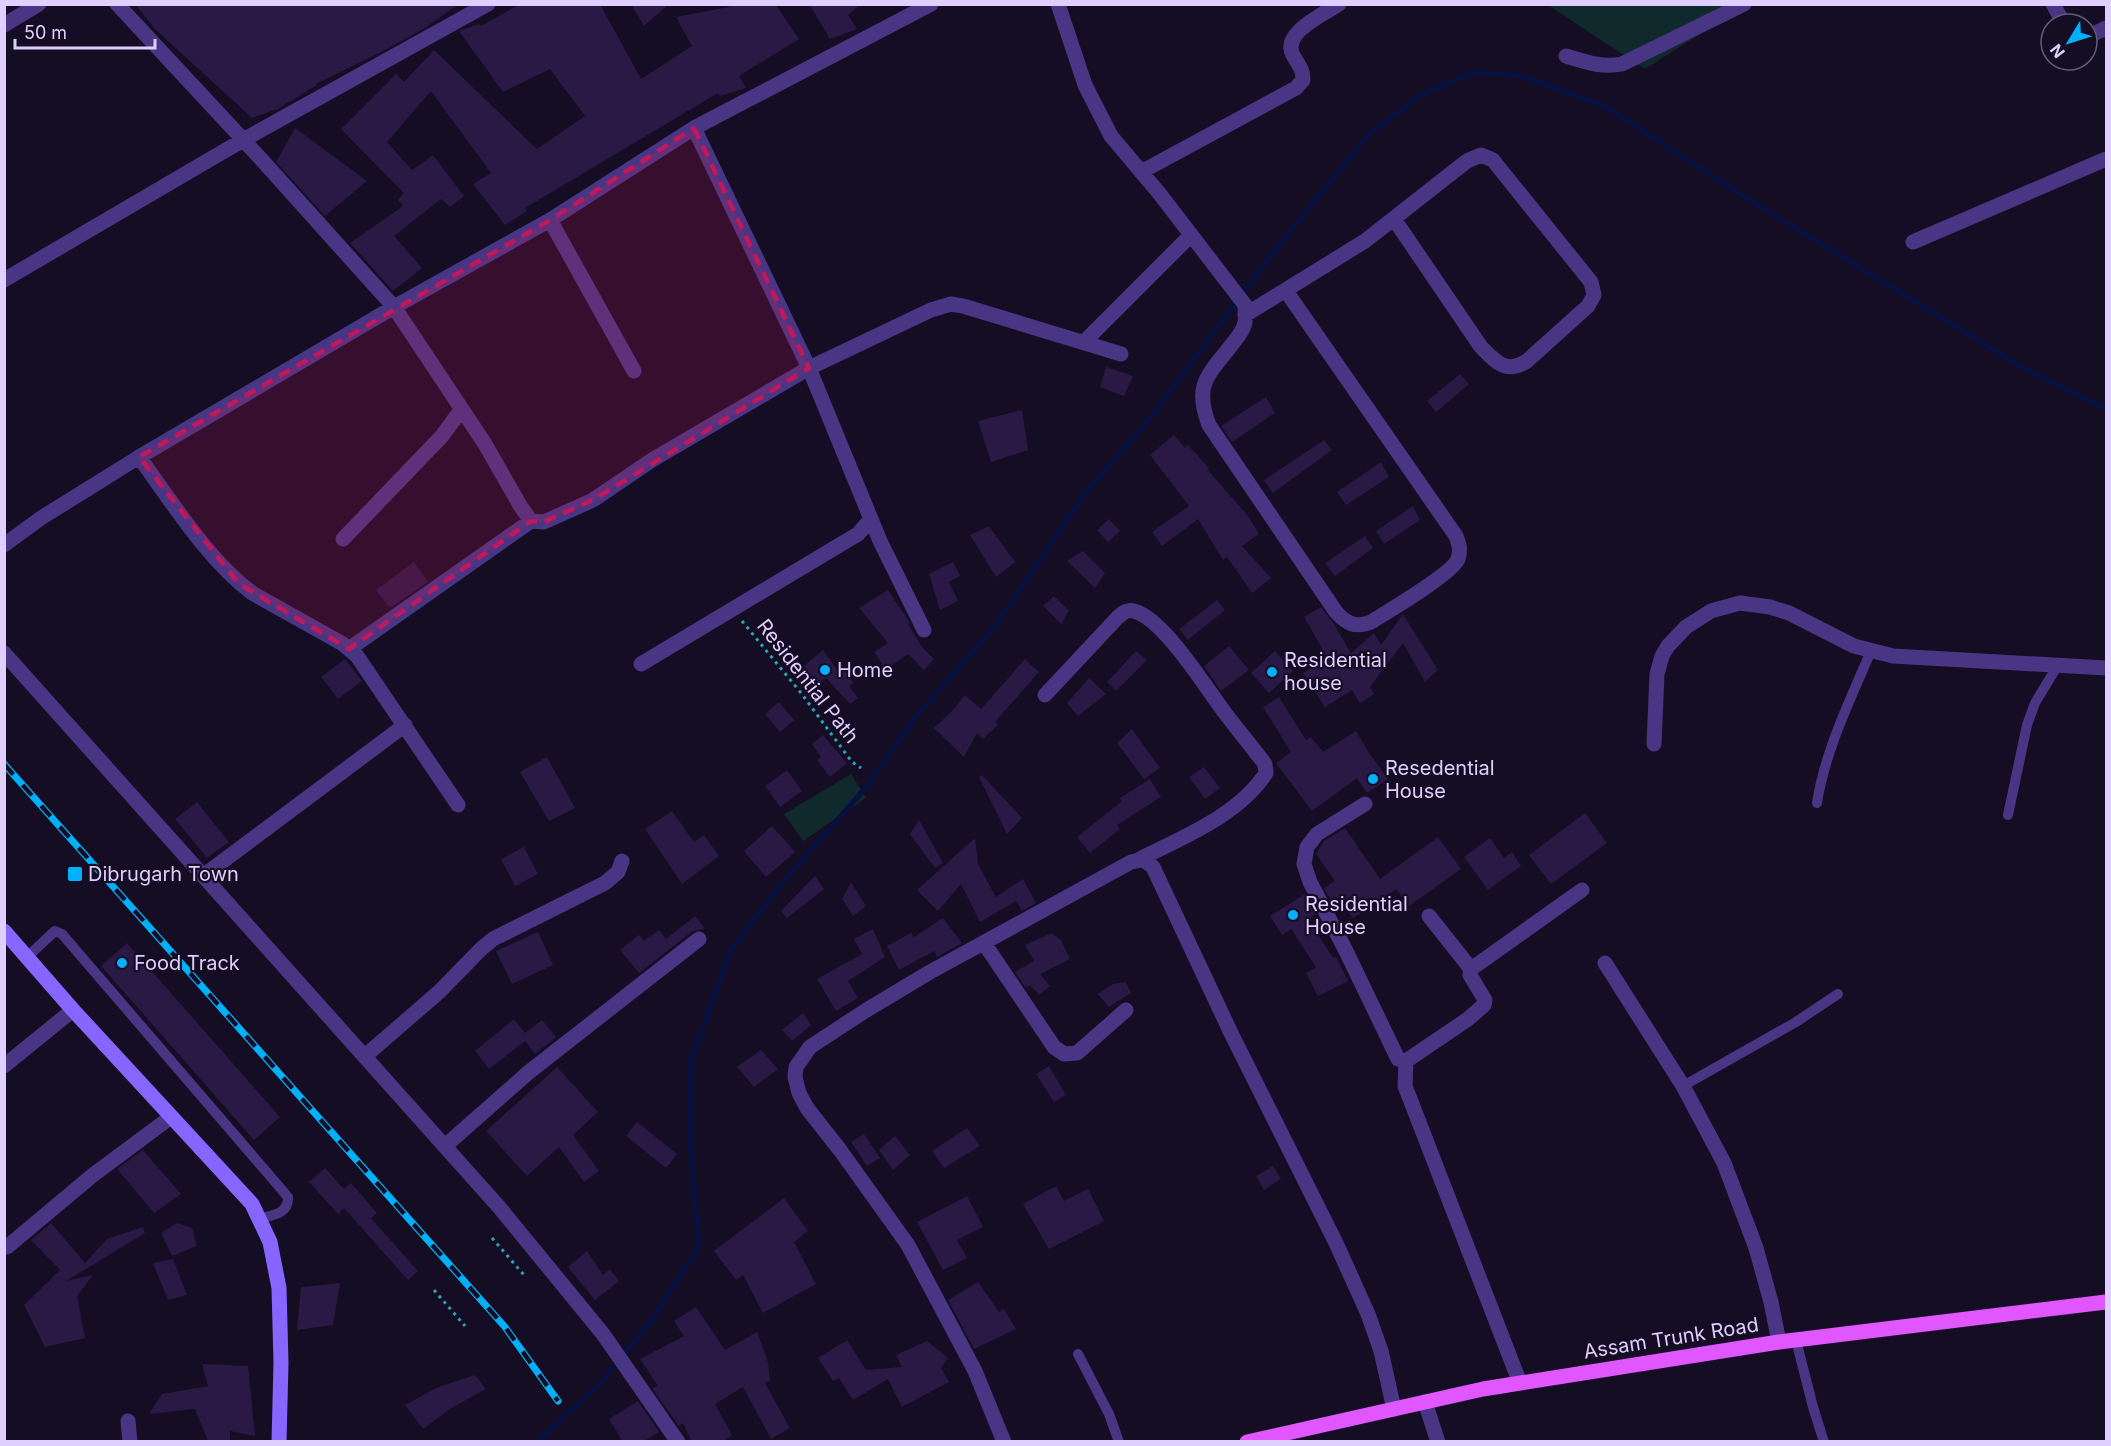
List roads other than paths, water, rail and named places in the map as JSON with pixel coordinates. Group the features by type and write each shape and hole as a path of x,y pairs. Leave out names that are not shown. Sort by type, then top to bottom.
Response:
{"main road":[{"path":"4,931 73,1010 252,1204 270,1242 279,1288 281,1363 279,1442"},
{"name":"Assam Trunk Road","path":"1247,1442 1483,1389 1779,1342 2106,1302"}],"street":[{"path":"4,25 39,4"},
{"path":"117,4 394,307 491,452 531,521"},
{"path":"4,280 243,140 488,4"},
{"path":"4,545 72,498 139,457 394,307 550,220 694,128 931,4"},
{"path":"1058,4 1085,85 1111,136 1221,273 1245,310 1245,324 1240,335 1204,381 1201,393 1203,409 1209,425 1336,612 1344,620 1360,626 1371,622 1447,572 1458,561 1460,547 1456,536 1286,291"},
{"path":"1142,172 1296,88 1303,80 1303,70 1292,54 1290,45 1294,35 1339,4"},
{"path":"1566,56 1597,66 1622,64 1744,4"},
{"path":"694,128 809,368 871,519 924,630"},
{"path":"1245,310 1286,291 1365,241 1467,161 1481,155 1488,157 1500,169 1591,282 1594,295 1588,306 1527,361 1518,367 1507,367 1496,362 1481,347 1394,219"},
{"path":"1913,242 2106,159"},
{"path":"550,220 634,371"},
{"path":"1084,342 1191,235"},
{"path":"349,649 531,521 544,522 593,500 652,460 809,368 913,317 951,304 1121,354"},
{"path":"343,539 442,436 461,410"},
{"path":"139,457 209,550 239,584 349,649 367,669 458,806"},
{"path":"641,664 858,534 871,519"},
{"path":"1654,744 1656,674 1662,657 1675,637 1686,627 1711,611 1740,603 1770,607 1854,646 1871,651 1924,659 2106,668"},
{"path":"1004,1442 975,1371 908,1245 807,1108 799,1093 795,1077 796,1067 810,1047 892,994 1131,862 1140,860 1225,813 1249,794 1266,773 1265,764 1179,650 1145,616 1133,611 1125,611 1118,617 1045,695"},
{"path":"4,653 507,1216 615,1351 678,1442"},
{"path":"203,876 405,725"},
{"path":"1365,804 1317,834 1307,847 1304,864 1310,882 1398,1059 1406,1061 1468,1019 1484,1005 1485,1000 1470,975 1471,969 1582,890"},
{"path":"1140,860 1145,860 1153,867 1226,1023 1336,1243 1368,1314 1381,1351 1394,1409"},
{"path":"365,1056 439,992 493,939 605,883 618,872 622,861"},
{"path":"1428,916 1471,969"},
{"path":"445,1146 529,1072 699,939"},
{"path":"984,943 1048,1039 1064,1054 1077,1053 1126,1011"},
{"path":"1605,963 1683,1086 1734,1185 1756,1248 1779,1342"},
{"path":"4,1065 73,1010"},
{"path":"1406,1061 1405,1086 1520,1383"},
{"path":"7,1247 93,1175 171,1117"},
{"path":"1425,1402 1438,1442"},
{"path":"128,1421 130,1442"}],"lane":[{"path":"1817,803 1820,782 1842,718 1871,651"},
{"path":"2008,815 2027,725 2035,703 2058,665"},
{"path":"27,957 55,931 62,934 288,1197 288,1203 282,1212 259,1219"},
{"path":"1683,1086 1796,1022 1838,994"},
{"path":"1796,1340 1824,1442"},
{"path":"1078,1354 1109,1414 1119,1442"}],"waterway":[{"path":"538,1442 603,1380 651,1321 699,1247 691,1149 691,1060 731,950 779,887 868,785 915,718 997,624 1084,495 1151,417 1275,250 1368,135 1421,95 1474,72 1522,76 1605,106 1740,194 2025,369 2106,409"}],"railway":[{"path":"4,764 505,1327 558,1401"}],"place":[{"name":"Home","path":"825,670"},
{"name":"Residential house","path":"1272,672"},
{"name":"Resedential House","path":"1373,779"},
{"name":"Dibrugarh Town","path":"75,874"},
{"name":"Residential House","path":"1293,915"},
{"name":"Food Track","path":"122,963"}]}
